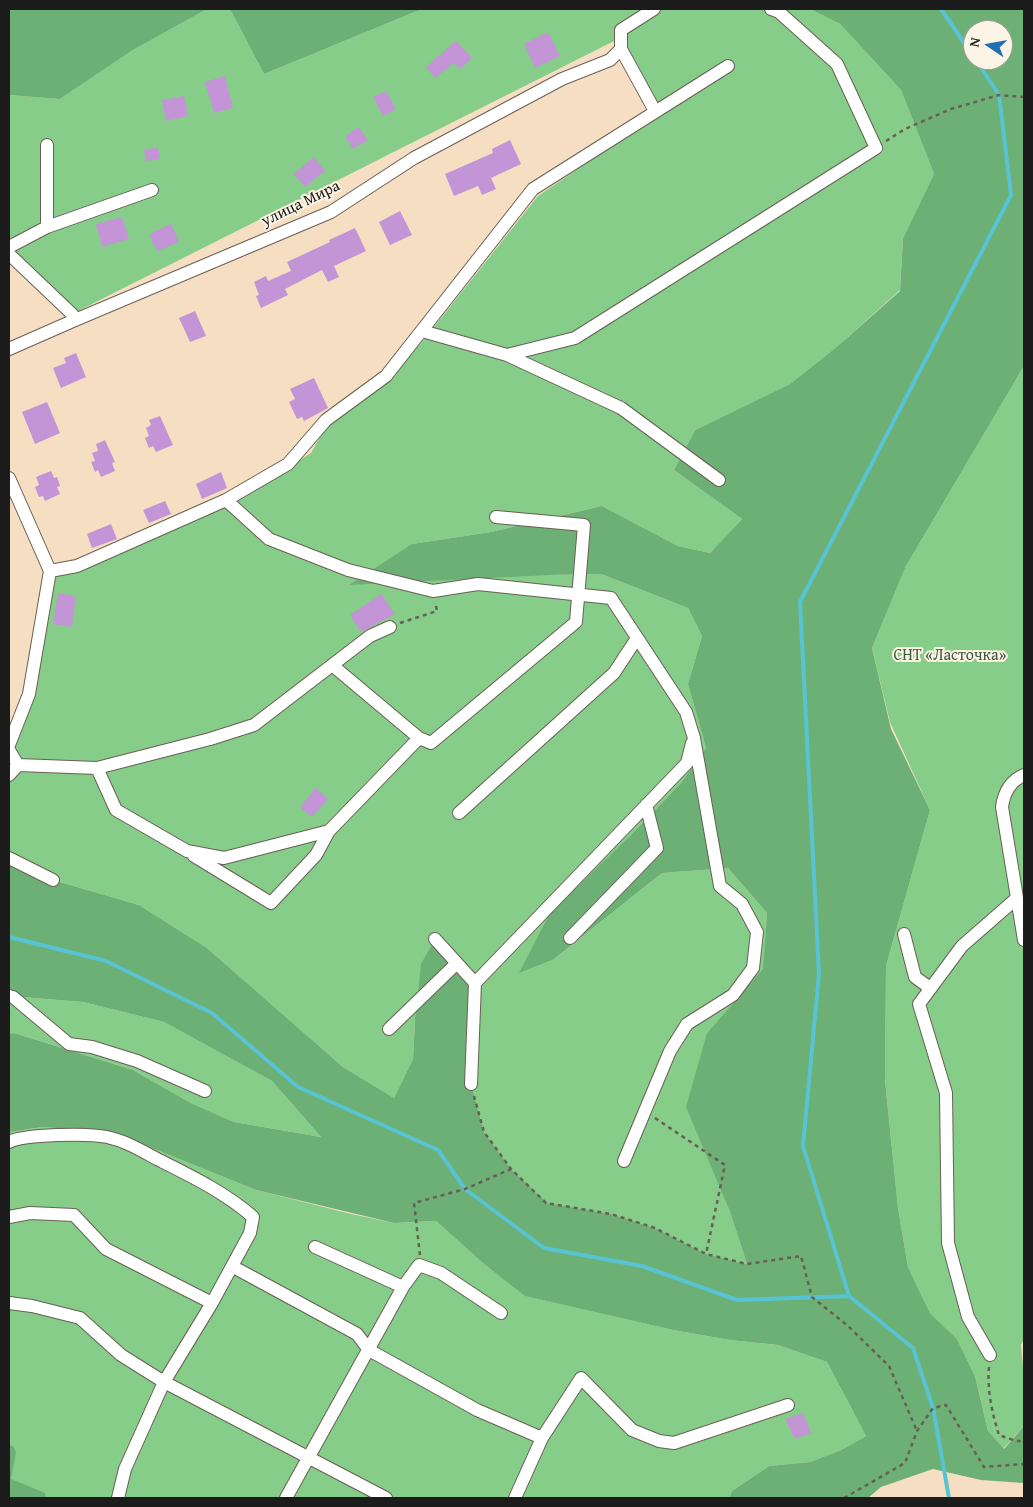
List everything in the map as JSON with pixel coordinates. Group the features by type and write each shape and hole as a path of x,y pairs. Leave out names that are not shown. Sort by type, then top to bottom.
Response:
{"street":[{"path":"654,9 622,30 621,49 655,112"},
{"path":"507,355 575,338 876,148 837,64 778,12 771,9"},
{"name":"улица Мира","path":"9,349 331,212 414,158 562,79 610,60 621,49"},
{"path":"50,571 76,566 226,500 288,464 326,420 386,376 533,189 728,66"},
{"path":"47,145 47,227"},
{"path":"9,247 47,227 152,190"},
{"path":"9,254 72,314 75,320"},
{"path":"422,331 507,355 621,408 719,480"},
{"path":"9,478 50,571 29,694 9,745"},
{"path":"226,500 269,539 348,570 433,591 478,584 611,598 686,712 694,738 720,886 742,904 758,932 753,968 733,995 687,1024 670,1051 624,1161"},
{"path":"332,665 420,738 431,743 576,622 584,525 496,517"},
{"path":"9,750 13,770 96,768 210,739 254,725 370,636 390,627"},
{"path":"459,813 614,673 637,638"},
{"path":"96,768 116,810 271,902 316,855 329,831 420,738"},
{"path":"471,1084 475,982 687,763 694,738"},
{"path":"1024,775 1008,786 1003,796 1002,807 1024,940"},
{"path":"570,938 658,848 646,805"},
{"path":"187,851 224,858 329,831"},
{"path":"9,858 53,880"},
{"path":"919,1004 962,946 1017,898"},
{"path":"904,934 915,977 919,1004 946,1093 948,1243 968,1317 990,1356"},
{"path":"435,938 475,982"},
{"path":"389,1028 457,963"},
{"path":"915,977 930,988"},
{"path":"9,996 13,997 69,1044 92,1047 137,1061 204,1091"},
{"path":"9,1142 16,1139 48,1135 106,1136 126,1143 239,1205 253,1217 250,1233 212,1303 164,1382 125,1469 118,1498"},
{"path":"9,1218 30,1213 74,1215 106,1249 212,1303"},
{"path":"315,1247 404,1286"},
{"path":"286,1498 404,1286 419,1264 441,1273 501,1313"},
{"path":"239,1270 357,1334 368,1350 477,1410 542,1438"},
{"path":"9,1303 32,1306 80,1318 121,1355 164,1382 386,1498"},
{"path":"515,1498 542,1438 580,1378 632,1430 660,1441 674,1443 788,1405"}],"path":[{"path":"876,148 905,129 950,108 1000,95 1024,96"},
{"path":"390,627 437,611 433,591"},
{"path":"471,1084 484,1132 511,1169 546,1203 611,1214 655,1228 706,1254 747,1264 801,1256 812,1297 848,1326 889,1366 917,1431"},
{"path":"645,1111 725,1165 706,1254"},
{"path":"419,1264 421,1251 414,1203 465,1189 511,1169"},
{"path":"990,1356 988,1378 992,1413 999,1435 1016,1442 1024,1441"},
{"path":"844,1498 905,1463 917,1431 933,1408 946,1405 984,1467 1024,1464"}],"green space":[{"path":"9,9 207,9 133,50 60,99 9,95"},
{"path":"207,9 230,9 264,74 422,9 810,9 840,24 901,90 934,174 903,238 900,290 839,345 790,384 695,430 674,470 742,519 710,553 678,546 602,506 491,532 412,544 550,575 601,574 688,608 702,636 688,684 706,748 681,783 629,837 554,959 662,873 728,868 767,913 764,969 707,1033 729,1209 747,1264 706,1254 655,1228 611,1214 546,1203 511,1169 484,1132 471,1084 415,1021 413,1059 394,1098 343,1067 207,948 139,905 53,880 9,858 9,749 55,575 226,507 311,453 327,425 390,378 422,342 538,196 661,113 618,39 76,312 9,251 9,95 60,99 133,50"},
{"path":"230,9 422,9 264,74"},
{"path":"810,9 1024,9 1024,366 906,566 872,648 891,729 930,810 886,966 885,1080 898,1208 908,1267 930,1313 957,1339 975,1376 988,1431 1004,1449 1024,1426 1024,1483 981,1480 933,1469 881,1487 868,1498 729,1498 732,1491 769,1466 810,1462 841,1450 866,1436 827,1362 778,1345 730,1340 673,1330 525,1296 484,1264 436,1221 394,1223 256,1190 112,1132 42,1127 9,1132 9,1034 14,1033 133,1070 191,1103 234,1122 321,1137 272,1081 164,1022 83,1002 9,996 9,858 53,880 139,905 207,948 343,1067 394,1098 413,1059 421,964 435,939 475,983 471,1084 484,1132 511,1169 547,1203 611,1214 655,1228 706,1254 747,1264 729,1209 686,1107 707,1033 763,969 767,913 728,868 662,873 554,959 519,973 550,913 629,837 681,783 706,748 688,684 702,636 688,608 601,574 349,585 412,544 491,532 602,506 678,546 710,553 742,519 674,470 695,430 790,384 839,345 900,291 903,238 934,174 901,90 840,24"},
{"name":"СНТ «Ласточка»","path":"1024,366 1024,1339 1021,1345 1024,1377 1024,1426 1003,1449 988,1431 975,1376 957,1339 930,1313 908,1267 898,1208 885,1079 886,966 930,810 890,722 872,648 906,566"},
{"path":"9,996 83,1002 164,1022 272,1081 321,1137 234,1122 191,1103 133,1070 14,1033 9,1034"},
{"path":"42,1127 112,1132 256,1190 351,1214 394,1223 436,1221 484,1264 526,1296 673,1330 730,1340 778,1345 827,1362 866,1436 841,1450 810,1462 769,1466 732,1491 729,1498 9,1498 9,1132"},
{"path":"9,1445 13,1446 16,1452 11,1479 45,1493 46,1498 9,1498"}],"building":[{"path":"548,32 560,56 535,68 524,44"},
{"path":"456,41 472,58 460,69 454,63 435,78 426,67"},
{"path":"225,76 233,108 214,113 205,82"},
{"path":"386,91 396,109 383,116 373,97"},
{"path":"184,96 188,116 166,121 162,100"},
{"path":"359,127 368,140 353,149 345,136"},
{"path":"510,140 521,164 491,178 496,189 482,195 478,186 454,196 445,174 493,153 492,149"},
{"path":"158,147 160,159 146,161 144,150"},
{"path":"314,157 325,171 305,187 294,174"},
{"path":"400,211 412,235 390,245 379,222"},
{"path":"122,217 129,239 102,247 96,224"},
{"path":"171,224 179,242 157,251 149,234"},
{"path":"355,228 366,251 334,266 339,277 328,282 322,270 285,289 288,295 261,308 256,296 259,295 254,282 266,276 268,281 291,271 287,262"},
{"path":"195,311 206,336 190,342 179,318"},
{"path":"76,353 86,377 61,388 53,368 66,363 64,358"},
{"path":"314,378 328,408 304,421 302,417 297,419 289,402 295,399 290,389"},
{"path":"47,402 60,433 35,444 22,412"},
{"path":"160,416 173,445 156,452 153,446 149,448 145,438 149,436 146,428 151,425 149,420"},
{"path":"105,440 115,462 112,463 115,471 101,477 98,470 95,472 91,462 95,461 92,453 98,451 96,444"},
{"path":"51,471 54,478 57,477 60,486 57,487 60,494 45,501 43,496 39,497 35,487 39,485 36,477"},
{"path":"221,472 227,488 202,499 196,484"},
{"path":"165,501 171,514 149,523 143,510"},
{"path":"111,524 117,539 92,548 87,534"},
{"path":"58,593 76,596 72,627 53,624"},
{"path":"381,594 395,614 361,632 350,615"},
{"path":"316,788 328,799 312,817 300,807"},
{"path":"803,1413 811,1433 795,1439 785,1419"}],"waterway":[{"path":"941,9 963,41"},
{"path":"949,1498 933,1408 913,1348 849,1296 803,1146 819,974 800,602 1011,195 999,95 983,70"},
{"path":"9,937 106,961 212,1013 298,1087 438,1150 465,1189 544,1248 642,1266 737,1300 849,1296"}]}
